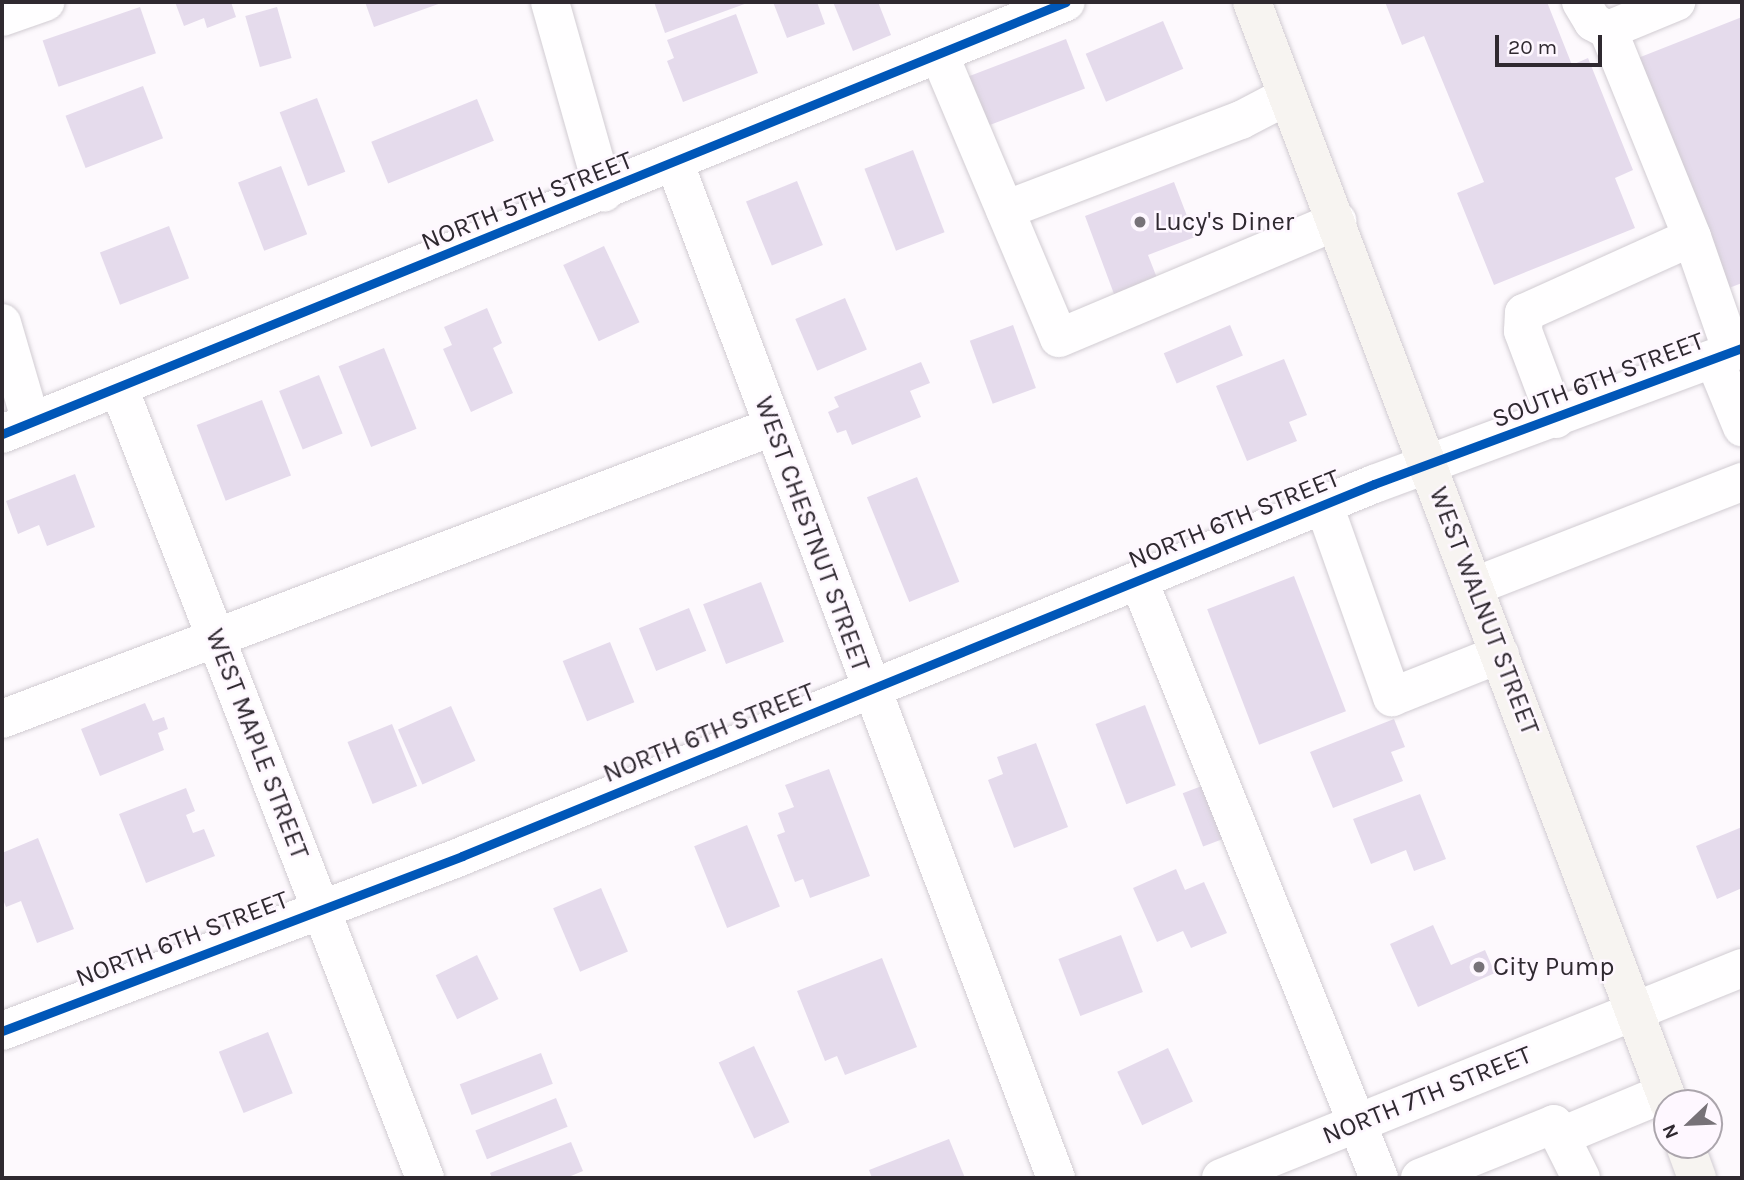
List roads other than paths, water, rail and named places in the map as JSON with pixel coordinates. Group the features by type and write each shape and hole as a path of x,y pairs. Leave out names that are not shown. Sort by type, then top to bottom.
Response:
{"main road":[{"name":"WEST WALNUT STREET","path":"1252,2 1285,97 1337,221 1664,1089"},
{"path":"1691,1159 1698,1178"}],"street":[{"path":"2,17 45,2"},
{"path":"550,2 604,193"},
{"name":"NORTH 5TH STREET","path":"16,428 604,193 1066,2"},
{"path":"1581,2 1593,22 1608,30 1692,237 1729,353 1742,427"},
{"path":"1608,30 1675,2"},
{"path":"939,54 1059,338 1337,221"},
{"path":"1005,210 1241,120 1285,97"},
{"name":"WEST CHESTNUT STREET","path":"675,164 870,690 1056,1178"},
{"path":"1556,419 1523,331 1524,313 1692,237"},
{"path":"2,323 16,428"},
{"name":"SOUTH 6TH STREET","path":"1430,467 1729,353"},
{"name":"WEST MAPLE STREET","path":"119,388 425,1178"},
{"path":"2,719 772,427"},
{"name":"NORTH 6TH STREET","path":"2,1031 870,690 1324,505 1430,467"},
{"path":"1475,586 1742,482"},
{"path":"1324,505 1392,697 1500,654"},
{"path":"1139,581 1354,1122 1380,1178"},
{"name":"NORTH 7TH STREET","path":"1221,1178 1354,1122 1742,968"},
{"path":"1564,1135 1653,1103"},
{"path":"1420,1178 1554,1124 1564,1135 1581,1178"}],"place":[{"name":"Lucy's Diner","path":"1140,222"},
{"name":"City Pump","path":"1479,967"}]}
